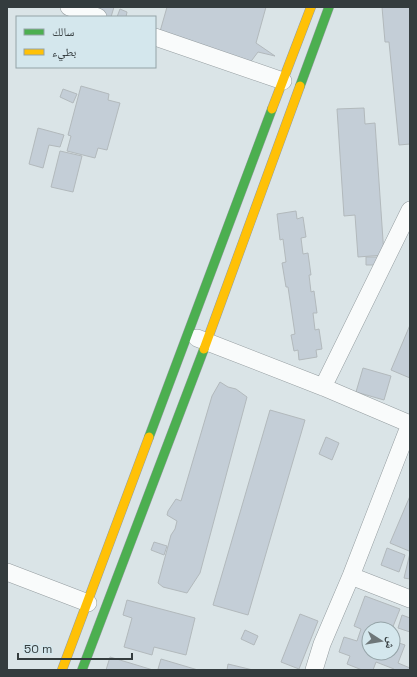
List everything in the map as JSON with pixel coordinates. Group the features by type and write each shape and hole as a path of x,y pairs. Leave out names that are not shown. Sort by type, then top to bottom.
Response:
{"main road":[{"path":"62,670 311,7"},
{"path":"82,670 207,342 329,7"}],"street":[{"path":"69,7 95,16"},
{"path":"156,37 284,81"},
{"path":"323,387 410,210"},
{"path":"187,335 323,387 410,424 351,576 322,644 314,670"},
{"path":"7,572 88,603"},
{"path":"351,576 410,600"}],"building":[{"path":"72,7 114,7 111,16 104,16"},
{"path":"167,7 266,7 256,43 275,56 258,52 249,64 159,35"},
{"path":"382,7 410,7 410,144 399,145 389,42 385,42"},
{"path":"120,9 127,12 126,16 117,16"},
{"path":"81,86 109,94 108,100 120,103 107,150 98,148 95,158 67,151 71,136 68,135"},
{"path":"63,89 77,94 73,103 60,97"},
{"path":"364,108 365,124 375,123 384,255 358,257 355,215 344,216 337,109"},
{"path":"38,128 64,135 60,147 49,145 43,168 29,164"},
{"path":"60,151 82,156 73,192 51,187"},
{"path":"296,211 297,219 303,217 306,237 301,238 303,254 308,253 311,275 309,275 311,292 314,291 317,313 313,313 315,330 319,329 322,349 316,350 317,357 299,360 298,350 294,351 291,335 295,334 288,287 286,287 282,263 286,262 283,239 280,240 277,214"},
{"path":"366,257 383,257 383,265 366,265"},
{"path":"410,325 410,378 391,370"},
{"path":"363,368 391,376 384,400 356,392"},
{"path":"220,382 228,387 236,389 247,397 200,573 187,593 163,587 158,583 171,535 175,529 177,521 167,515 176,499 181,501 212,396"},
{"path":"270,410 305,420 248,615 213,605"},
{"path":"326,437 339,443 332,460 319,454"},
{"path":"410,496 410,549 409,551 390,543"},
{"path":"154,542 167,546 164,555 151,550"},
{"path":"387,548 405,555 399,572 381,565"},
{"path":"410,553 410,579 404,578"},
{"path":"365,596 400,609 395,621 361,621 361,629 354,626"},
{"path":"127,600 195,618 186,655 154,647 152,655 124,647 132,618 123,615"},
{"path":"300,614 318,621 299,669 281,662"},
{"path":"402,615 410,618 410,632 401,629 400,621"},
{"path":"361,629 361,661 399,661 398,663 410,668 410,670 394,670 376,662 373,670 362,670 347,664 350,656 339,652 344,637 357,641"},
{"path":"245,630 258,636 254,645 241,639"},
{"path":"401,644 405,645 401,655"},
{"path":"110,657 153,670 106,670"},
{"path":"161,659 198,670 158,669"},
{"path":"228,664 253,670 227,670"}],"traffic: fast":[{"path":"300,86 329,7"},
{"path":"149,437 272,109"},
{"path":"82,670 204,349"}],"traffic: slow":[{"path":"272,109 311,7"},
{"path":"204,349 300,86"},
{"path":"62,670 149,437"}]}
